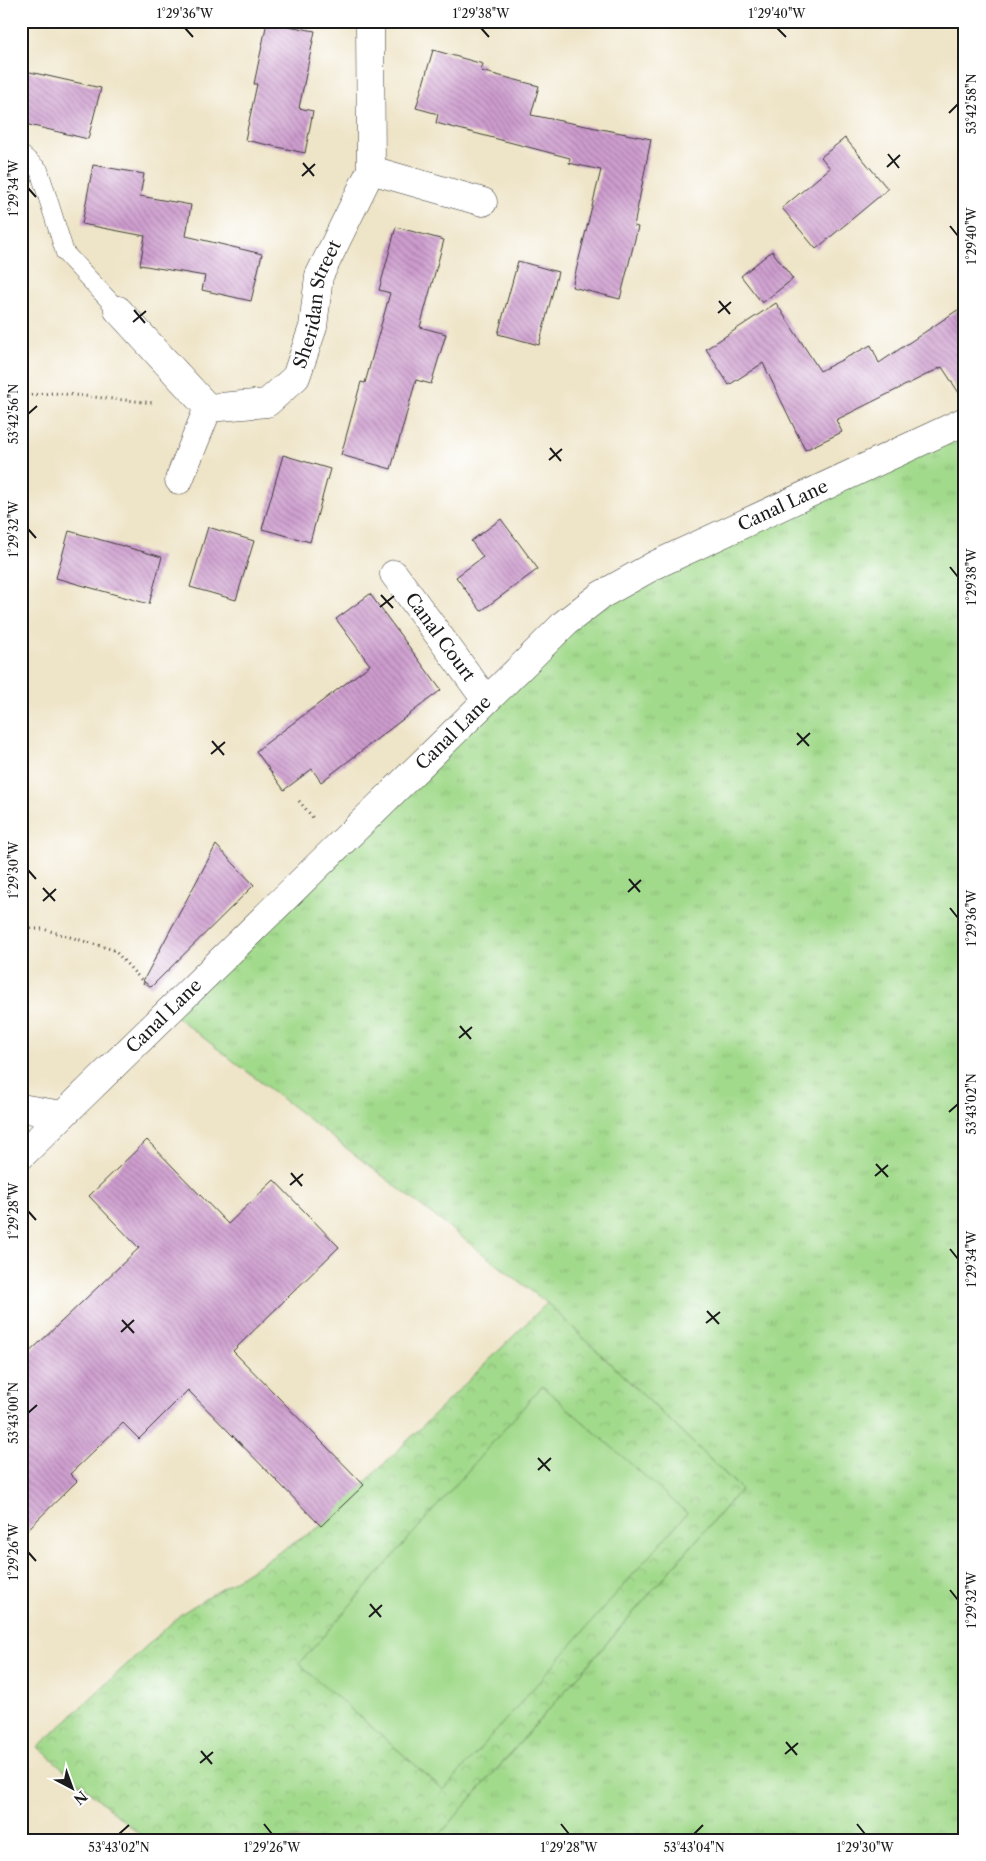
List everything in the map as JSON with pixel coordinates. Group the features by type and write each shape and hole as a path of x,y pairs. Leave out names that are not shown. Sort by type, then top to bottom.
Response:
{"street":[{"name":"Sheridan Street","path":"208,408 267,403 296,377 313,327 319,276 371,170 370,21"},
{"path":"371,170 482,202"},
{"path":"118,310 208,408 179,480"},
{"name":"Canal Lane","path":"21,1156 565,623 601,595 655,565 965,421"},
{"name":"Canal Court","path":"394,574 486,700"},
{"path":"21,1108 62,1115"}],"lane":[{"path":"21,154 39,170 65,252 118,310"}],"path":[{"path":"21,396 53,393 208,408"},
{"path":"21,929 43,929 114,950 170,1012"}],"green space":[{"path":"965,421 965,1840 435,1840 741,1489 547,1303 170,1012 565,623"},
{"path":"547,1303 741,1489 435,1840 146,1840 38,1747 181,1614 321,1526"},
{"path":"542,1386 687,1513 444,1790 299,1664"}],"building":[{"path":"267,22 315,31 299,108 313,111 305,153 245,140 257,84 254,84"},
{"path":"433,50 483,64 481,71 539,86 531,115 651,139 634,226 638,227 620,299 572,287 601,170 569,163 570,158 436,123 438,114 416,108"},
{"path":"21,70 101,88 88,139 21,123"},
{"path":"845,138 888,189 816,249 782,208 830,168 821,157"},
{"path":"93,165 144,174 140,196 191,205 186,236 262,254 251,301 202,290 205,276 140,265 145,236 82,224"},
{"path":"396,227 444,240 420,327 446,334 431,384 416,380 391,469 341,455 361,382 365,383 390,293 379,290"},
{"path":"772,251 793,279 762,303 741,276"},
{"path":"518,261 558,272 539,345 498,334"},
{"path":"776,303 820,371 871,345 879,363 965,305 965,402 942,367 836,420 842,432 805,450 763,363 729,385 706,349"},
{"path":"283,455 330,469 310,542 262,529"},
{"path":"501,519 538,569 481,611 456,577 483,557 471,541"},
{"path":"208,527 254,541 236,600 190,587"},
{"path":"69,531 162,557 149,604 56,578"},
{"path":"370,594 441,690 321,782 312,769 284,790 256,751 370,665 336,619"},
{"path":"216,845 254,885 151,987 143,981"},
{"path":"147,1140 228,1224 274,1180 339,1247 233,1351 364,1485 321,1526 188,1390 139,1439 123,1423 70,1474 77,1481 21,1536 21,1360 139,1248 89,1196"}]}
